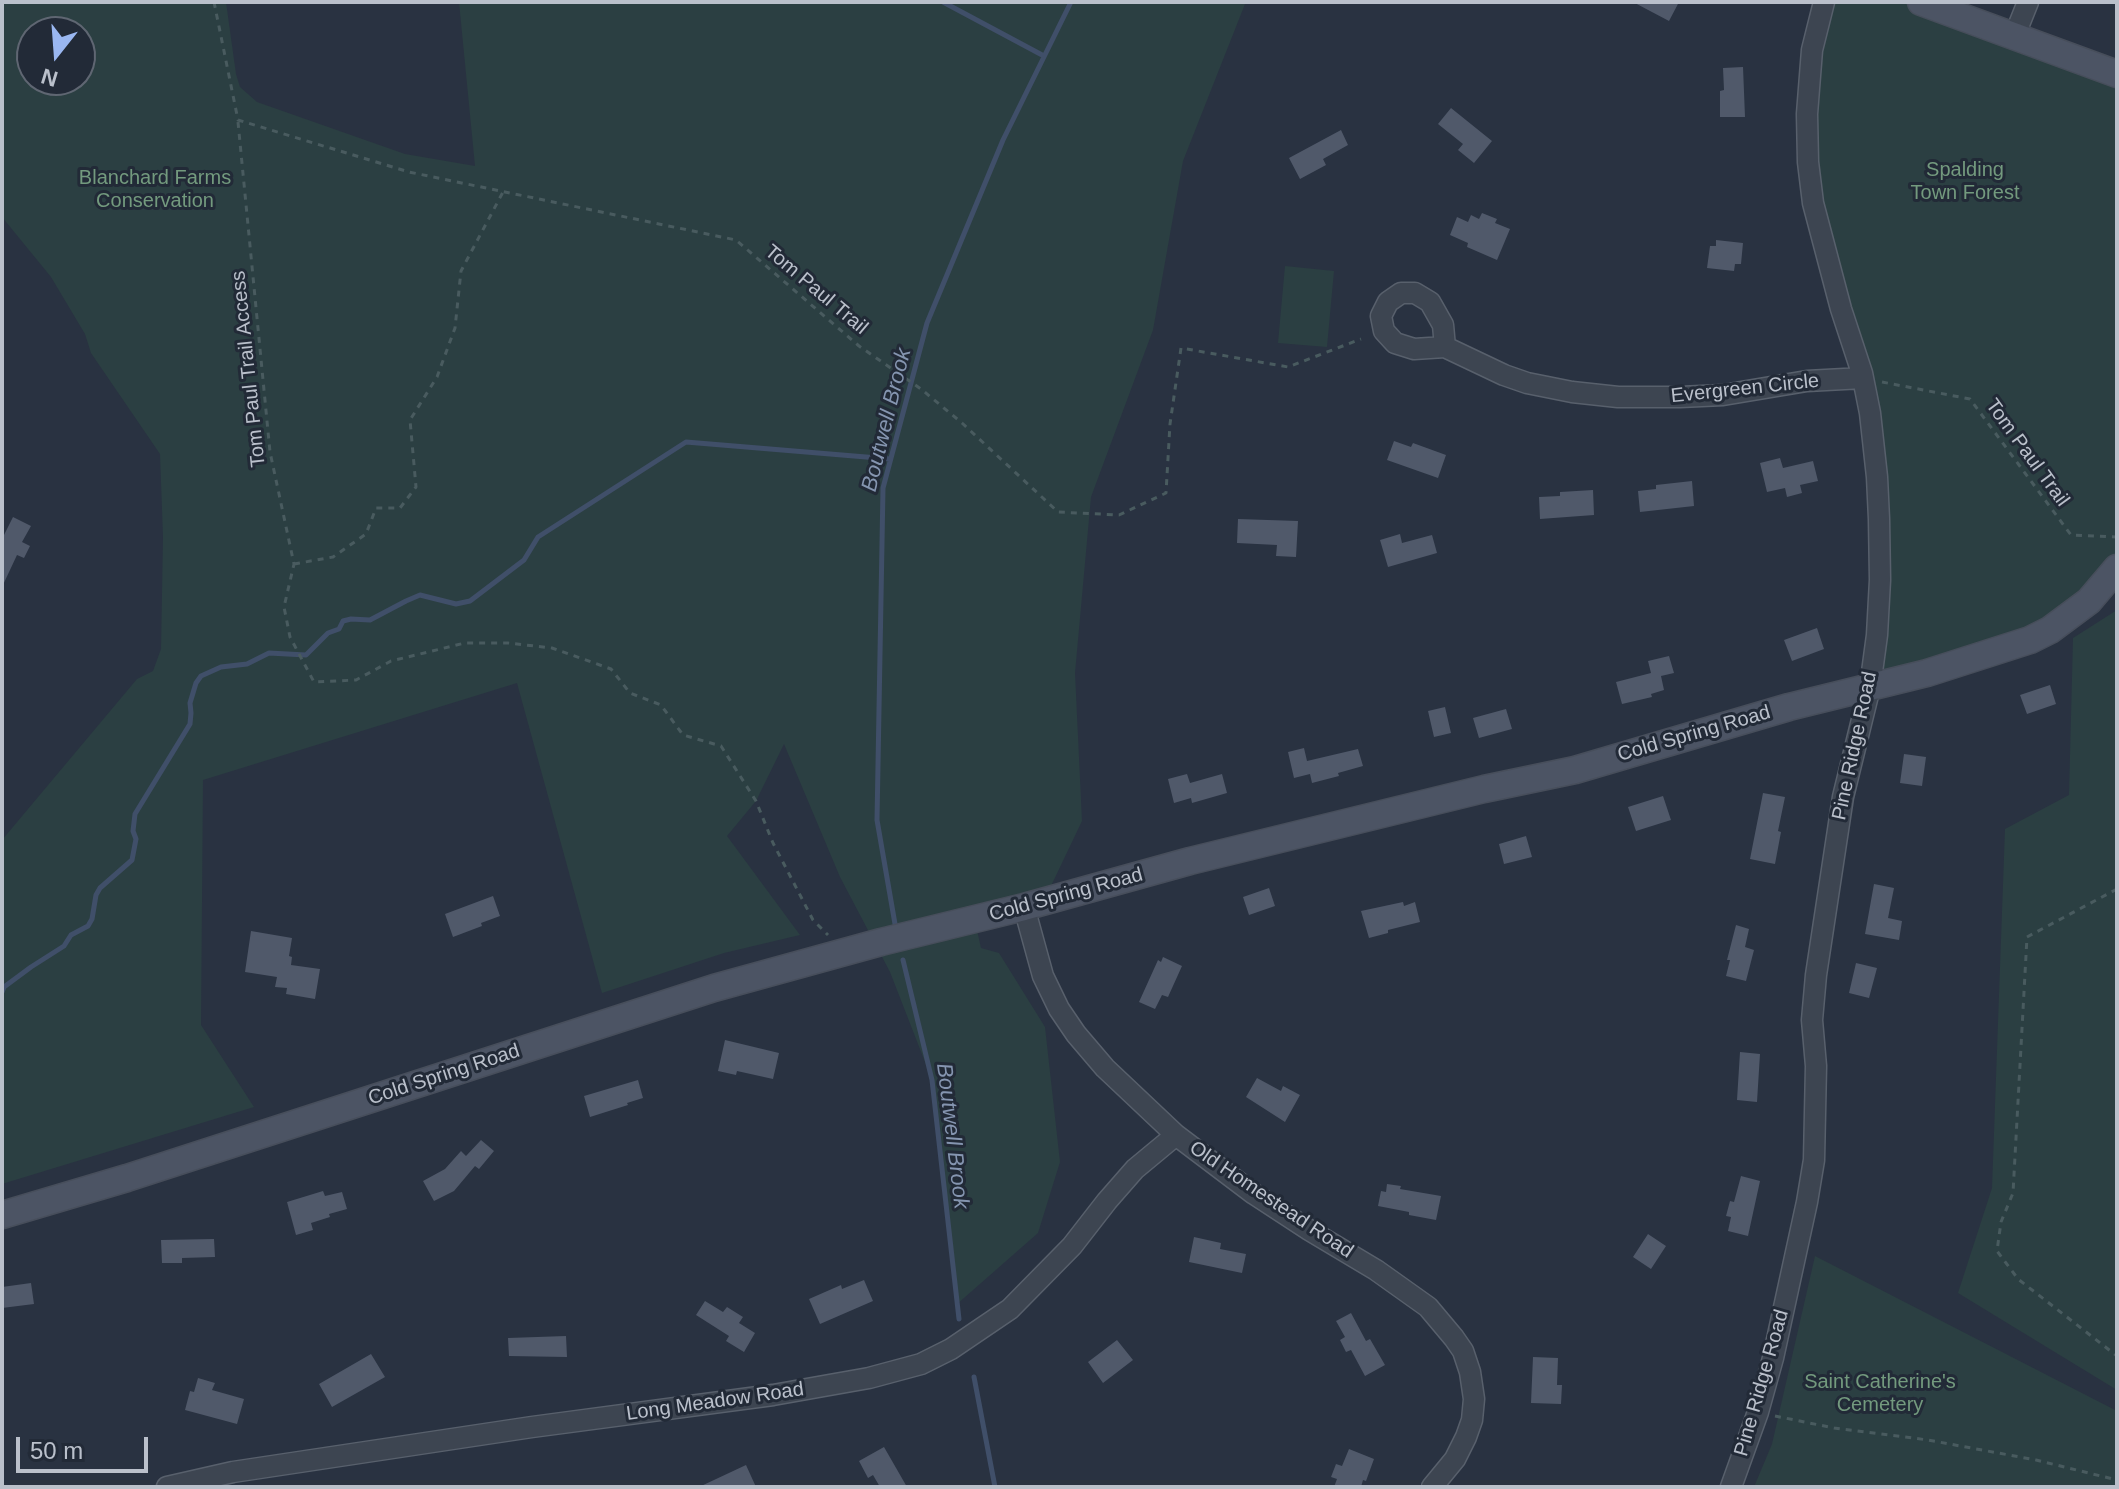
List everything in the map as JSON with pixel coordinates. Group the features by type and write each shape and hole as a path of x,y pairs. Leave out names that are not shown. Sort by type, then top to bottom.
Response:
{"street":[{"name":"Pine Ridge Road","path":"1731,1487 1758,1412 1773,1358 1812,1174 1816,1066 1812,1020 1816,975 1843,797 1870,687 1877,635 1879,519 1870,413 1863,378 1813,203 1808,162 1807,114 1812,50 1824,2"},
{"path":"1921,2 2117,74"},
{"path":"2014,37 2028,2"},
{"name":"Evergreen Circle","path":"1445,347 1527,383 1618,397 1723,395 1807,381 1863,378"},
{"name":"Cold Spring Road","path":"2,1215 127,1178 714,988 1190,861 1484,789 1575,770 1789,707 1927,673 2030,640 2050,630 2089,601 2117,568"},
{"name":"Old Homestead Road","path":"1024,907 1043,976 1059,1009 1105,1068 1176,1135 1254,1194 1376,1270 1428,1307 1454,1338 1463,1351 1470,1372 1474,1399 1472,1420 1455,1459 1432,1487"},
{"name":"Long Meadow Road","path":"167,1487 233,1472 773,1395 869,1378 921,1364 951,1349 1010,1309 1072,1246 1135,1169 1176,1135"}],"path":[{"path":"214,2 238,120"},
{"name":"Tom Paul Trail","path":"238,120 409,172 736,240 859,346 921,389 962,423 1058,512 1119,515 1166,493 1170,424 1181,348 1288,367 1361,339"},
{"name":"Tom Paul Trail Access","path":"238,120 270,452 294,564 284,607 290,637 314,682 356,680 391,661 465,643 508,643 552,648 611,669 630,693 661,705 683,735 721,746 756,801 773,843 813,920 845,952"},
{"path":"294,564 333,557 366,534 376,508 400,508 416,487 410,420 437,377 455,328 461,271 503,192"},
{"name":"Tom Paul Trail","path":"1863,378 1970,399 2071,535 2117,537"},
{"path":"2117,889 2027,937 2013,1193 2001,1222 1997,1251 2018,1279 2117,1356"},
{"path":"1758,1412 1834,1428 2036,1460 2117,1480"}],"green space":[{"name":"Blanchard Farms Conservation","path":"2,2 226,2 240,87 257,102 405,154 475,166 459,2 1248,2 1183,161 1153,330 1091,497 1075,673 1082,821 1051,886 972,908 981,948 999,953 1045,1027 1060,1162 1038,1233 956,1305 932,1080 890,972 840,877 784,744 756,801 727,836 800,935 724,953 602,993 517,683 203,780 201,1025 254,1107 2,1184 2,840 137,679 153,671 161,649 163,537 160,454 91,353 85,334 51,277 2,217"},
{"name":"Spalding Town Forest","path":"1824,2 1920,2 2117,75 2117,577 2030,640 1870,687 1870,413 1813,203 1812,50"},
{"path":"1285,266 1334,271 1327,347 1278,343"},
{"path":"2117,610 2117,1390 1958,1293 1992,1188 2005,829 2069,795 2073,638"},
{"name":"Saint Catherine's Cemetery","path":"1815,1256 2117,1411 2117,1487 1754,1487 1772,1444"}],"building":[{"path":"1633,2 1679,2 1669,21"},
{"path":"1743,67 1745,117 1720,117 1723,68"},
{"path":"1451,108 1492,141 1474,163 1458,150 1463,144 1438,124"},
{"path":"1341,130 1348,145 1323,159 1326,165 1300,179 1289,158"},
{"path":"1482,213 1510,229 1497,260 1467,247 1468,243 1450,235 1457,217 1468,222 1471,215 1479,219"},
{"path":"1716,240 1743,243 1741,264 1735,264 1734,271 1707,268 1710,246 1716,246"},
{"path":"1394,441 1411,447 1413,443 1446,455 1438,478 1387,460"},
{"path":"1780,458 1783,468 1813,461 1818,481 1800,485 1802,493 1787,497 1785,488 1767,492 1760,463"},
{"path":"1692,481 1694,506 1640,512 1638,491 1656,489 1656,485"},
{"path":"1593,490 1594,515 1540,519 1539,497"},
{"path":"13,517 31,526 22,542 30,546 24,558 17,555 2,587 2,539"},
{"path":"1238,519 1298,521 1296,557 1276,556 1277,545 1237,543"},
{"path":"1400,534 1402,543 1432,535 1437,553 1388,567 1380,540"},
{"path":"1817,628 1824,649 1792,661 1784,640"},
{"path":"1669,656 1674,673 1661,676 1664,690 1651,694 1652,697 1622,704 1616,682 1651,673 1648,661"},
{"path":"2050,685 2056,704 2027,714 2020,695"},
{"path":"1445,707 1451,733 1434,737 1428,711"},
{"path":"1506,709 1512,729 1479,738 1473,718"},
{"path":"1304,748 1307,761 1358,749 1363,766 1312,783 1310,774 1294,778 1288,752"},
{"path":"1904,754 1926,757 1922,786 1900,783"},
{"path":"1187,774 1190,783 1222,774 1227,793 1192,803 1191,798 1174,803 1168,779"},
{"path":"1763,793 1785,797 1775,864 1750,859"},
{"path":"1663,796 1671,820 1636,831 1628,807"},
{"path":"1526,836 1532,857 1504,864 1499,844"},
{"path":"1874,884 1894,888 1888,918 1902,921 1899,940 1865,934"},
{"path":"1269,888 1275,906 1249,915 1243,897"},
{"path":"493,896 500,916 453,937 445,914"},
{"path":"1403,902 1404,906 1415,902 1420,922 1369,938 1361,911"},
{"path":"1736,925 1749,929 1745,947 1754,950 1746,981 1726,976"},
{"path":"251,931 292,938 291,965 320,969 315,999 286,994 287,988 275,987 277,977 245,972"},
{"path":"1163,957 1182,966 1168,997 1162,995 1155,1009 1139,1002 1158,960 1161,962"},
{"path":"1856,963 1877,968 1869,998 1849,993"},
{"path":"725,1040 779,1053 773,1079 737,1071 736,1075 718,1071"},
{"path":"1740,1052 1760,1054 1757,1102 1737,1100"},
{"path":"1257,1078 1281,1091 1283,1086 1300,1095 1285,1122 1246,1097"},
{"path":"638,1080 643,1098 590,1117 584,1096"},
{"path":"481,1140 494,1151 479,1169 475,1166 454,1191 434,1201 423,1181 445,1169 461,1151 466,1156"},
{"path":"1741,1176 1760,1181 1748,1236 1728,1231 1731,1217 1726,1216 1730,1201 1734,1202"},
{"path":"1387,1184 1441,1196 1436,1220 1378,1206 1381,1191 1386,1192"},
{"path":"323,1191 325,1196 342,1192 347,1209 311,1223 313,1230 296,1235 287,1202"},
{"path":"1648,1234 1666,1246 1651,1269 1633,1257"},
{"path":"1194,1237 1221,1243 1220,1249 1246,1254 1242,1273 1189,1262"},
{"path":"214,1239 215,1257 182,1258 182,1263 162,1263 161,1240"},
{"path":"864,1280 873,1301 820,1324 809,1299 841,1285 842,1289"},
{"path":"31,1283 34,1304 2,1308 2,1287"},
{"path":"705,1301 723,1312 727,1307 743,1317 739,1323 755,1333 744,1352 726,1341 729,1336 696,1315"},
{"path":"1351,1313 1366,1341 1370,1339 1385,1365 1365,1376 1351,1350 1346,1352 1340,1340 1345,1337 1336,1321"},
{"path":"566,1336 567,1357 509,1356 508,1338"},
{"path":"1117,1340 1133,1360 1103,1383 1088,1362"},
{"path":"371,1354 385,1377 332,1407 319,1384"},
{"path":"1533,1357 1558,1358 1557,1385 1562,1385 1561,1404 1531,1403"},
{"path":"198,1378 215,1383 212,1390 244,1399 237,1424 185,1410 190,1391 194,1392"},
{"path":"884,1447 907,1487 880,1487 873,1475 868,1478 859,1461"},
{"path":"1349,1449 1374,1459 1366,1481 1363,1480 1361,1487 1334,1487 1337,1479 1331,1477 1336,1464 1342,1466"},
{"path":"746,1465 756,1487 699,1487"}],"waterway":[{"path":"943,2 1044,56"},
{"name":"Boutwell Brook","path":"895,924 877,820 883,488 927,323 1003,140 1071,2"},
{"path":"2,992 4,987 64,946 71,935 88,926 100,888 132,860 136,839 133,831 135,814 190,724 190,703 201,676 221,667 247,664 269,653 306,655 328,633 339,629 343,621 370,620 420,595 456,604 470,601 524,560 538,537 686,442 890,459"},
{"name":"Boutwell Brook","path":"903,960 932,1080 959,1319"},
{"name":"Boutwell Brook","path":"974,1377 995,1487"}]}
